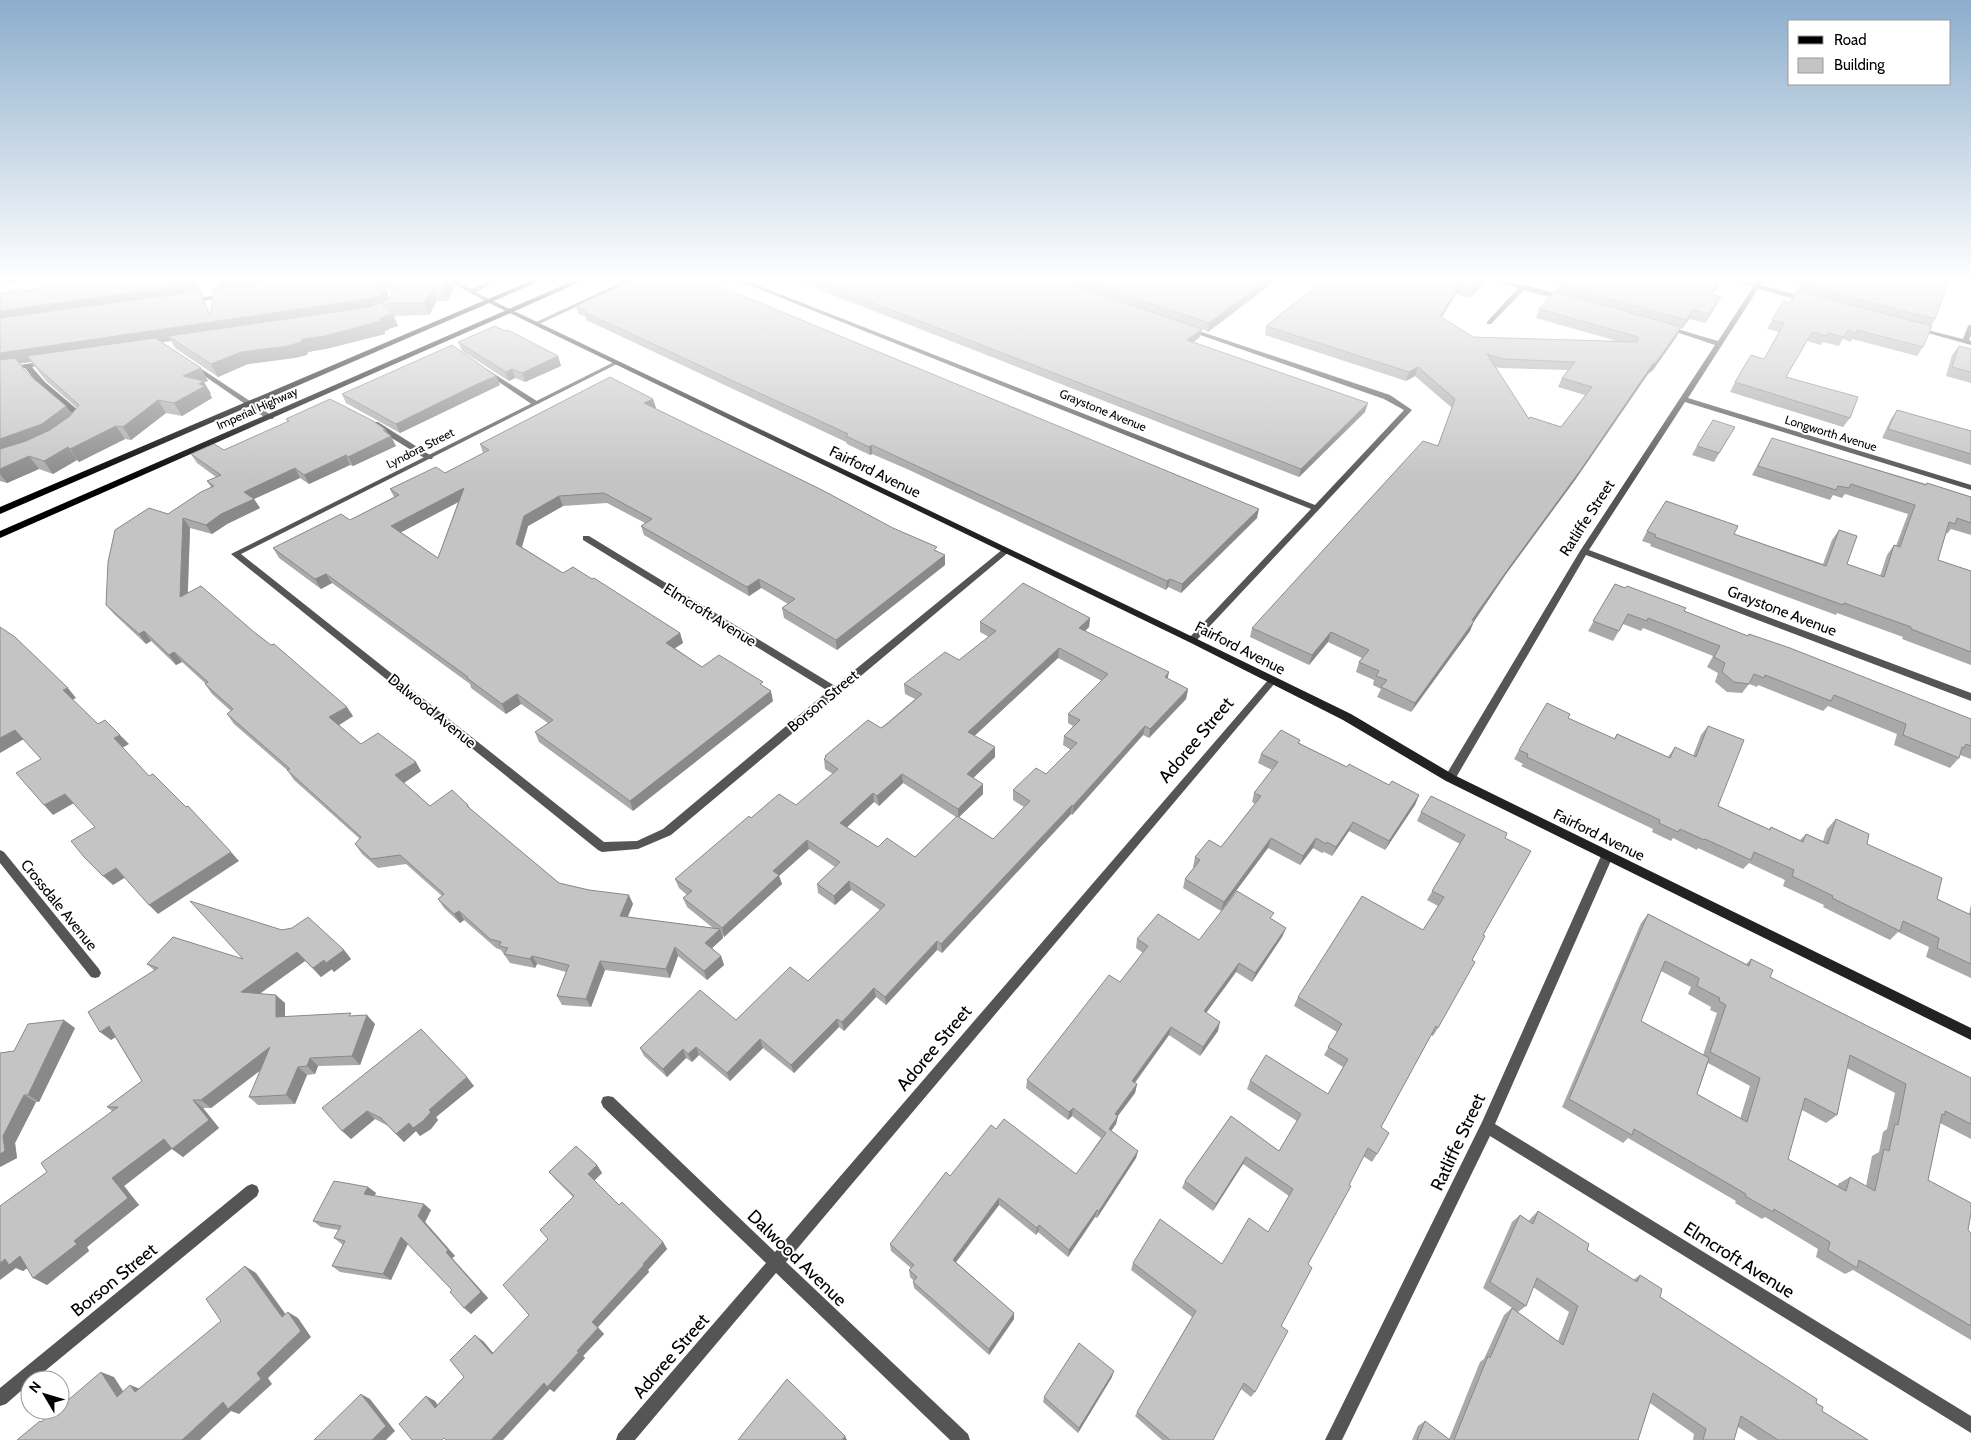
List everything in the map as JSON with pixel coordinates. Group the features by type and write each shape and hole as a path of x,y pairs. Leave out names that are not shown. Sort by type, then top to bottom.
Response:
{"main road":[{"name":"Imperial Highway","path":"0,511 379,348"},
{"name":"Imperial Highway","path":"0,535 424,348"}],"street":[{"name":"Fairford Avenue","path":"585,348 1192,640 1347,717 1450,778 1971,1034"},
{"name":"Graystone Avenue","path":"912,348 1316,508"},
{"path":"1192,640 1408,410 1387,397 1244,348"},
{"name":"Ratliffe Street","path":"1450,778 1584,551 1717,348"},
{"path":"0,370 56,361"},
{"path":"187,362 270,416"},
{"name":"Lyndora Street","path":"235,554 616,363"},
{"path":"476,364 536,403"},
{"path":"27,366 42,384 82,418 76,427"},
{"name":"Longworth Avenue","path":"1684,399 1971,488"},
{"path":"366,420 429,457"},
{"name":"Elmcroft Avenue","path":"586,538 835,691"},
{"name":"Graystone Avenue","path":"1584,551 1971,697"},
{"name":"Borson Street","path":"638,845 667,832 835,691 1006,552"},
{"name":"Dalwood Avenue","path":"235,554 602,847 638,845"},
{"name":"Adoree Street","path":"624,1440 1272,681"},
{"name":"Crossdale Avenue","path":"0,856 95,973"},
{"name":"Ratliffe Street","path":"1333,1440 1487,1127 1607,856"},
{"name":"Dalwood Avenue","path":"608,1102 962,1440"},
{"name":"Elmcroft Avenue","path":"1487,1127 1971,1425"},
{"name":"Borson Street","path":"0,1398 252,1191"}],"building":[{"path":"0,348 33,348 0,353"},
{"path":"82,348 171,348 201,368 183,376 204,381 199,384 205,386 174,403 158,400 123,427 116,426 70,449 68,447 44,461 29,456 0,469 0,449 26,441 50,430 70,416 79,405 27,356"},
{"path":"187,348 271,348 241,352 211,364"},
{"path":"445,348 457,348 496,376 396,424 342,394"},
{"path":"468,348 543,348 558,356 522,373 512,369 506,372"},
{"path":"662,348 870,348 1259,509 1182,584 1170,579 1167,581 872,445 869,447 846,436 848,434"},
{"path":"990,348 1211,348 1368,403 1301,469"},
{"path":"1335,348 1666,348 1652,365 1580,471 1511,565 1472,620 1474,621 1415,703 1381,687 1387,680 1376,676 1379,671 1359,662 1369,650 1331,632 1312,655 1252,628 1423,441 1438,446 1455,399 1418,367 1409,372","holes":["1487,354 1503,359 1575,362 1562,378 1592,387 1561,427 1530,417 1529,419"]},
{"path":"1770,348 1803,348 1786,377 1858,397 1850,418 1735,382 1751,355 1764,359"},
{"path":"1958,348 1971,349 1971,372 1952,367"},
{"path":"15,358 29,375 66,406 42,424 0,439 0,360"},
{"path":"610,377 653,399 644,403 822,490 893,528 937,547 934,550 945,555 836,640 782,608 795,599 759,579 747,587 641,526 652,519 604,493 559,496 524,516 516,544 563,573 573,567 592,579 594,578 680,633 666,643 702,667 719,655 763,682 760,684 771,691 630,801 535,732 553,720 517,694 502,704 468,677 326,574 315,579 273,548 341,514 350,520 399,495 390,489 436,467 445,473 489,450 480,444","holes":["464,488 438,558 391,526"]},
{"path":"330,399 373,421 385,429 383,430 391,436 348,457 346,455 304,475 295,468 244,492 254,499 221,514 206,525 183,518 180,597 201,586 254,632 271,645 274,644 347,707 329,717 361,744 378,733 416,762 395,775 430,806 452,790 467,806 559,883 589,890 629,895 620,916 720,929 705,943 721,956 704,971 675,947 666,969 600,961 586,999 557,996 569,965 532,956 530,959 504,954 508,948 499,946 501,942 490,939 459,911 454,914 438,899 444,894 400,855 371,859 355,844 361,837 287,770 290,769 227,714 233,709 205,684 208,682 174,652 169,655 144,631 139,634 106,605 108,562 115,530 149,508 168,514 201,492 214,486 207,481 221,475 191,454 214,444 224,450 289,421 286,419"},
{"path":"1897,410 1971,431 1971,454 1888,429"},
{"path":"1713,420 1735,427 1719,453 1697,446"},
{"path":"1772,438 1971,497 1971,523 1957,518 1955,524 1949,522 1938,560 1971,571 1971,652 1911,629 1911,627 1844,603 1843,605 1655,537 1656,535 1647,531 1666,501 1738,526 1734,534 1826,566 1839,530 1857,536 1847,564 1884,577 1894,545 1900,547 1915,505 1851,484 1849,488 1838,486 1836,490 1758,466"},
{"path":"1023,583 1090,618 1079,628 1169,672 1165,677 1188,689 1150,729 1145,726 1073,806 941,944 937,941 885,997 874,988 842,1022 837,1019 791,1065 760,1039 727,1073 696,1047 688,1054 683,1049 663,1069 640,1048 700,990 736,1020 790,967 808,981 885,905 849,881 834,896 817,884 840,862 807,840 773,871 779,875 722,928 683,898 692,891 675,879 749,816 751,818 779,794 796,805 838,769 824,759 825,756 868,720 881,728 922,694 904,684 945,652 959,660 996,631 980,622","holes":["1059,648 1108,674 1068,714 1080,720 1064,736 1077,743 1046,774 1036,768 1013,790 1030,801 993,839 957,816 915,857 887,838 878,847 840,823 873,793 877,796 902,774 958,809 983,784 967,774 995,747 968,732"]},
{"path":"1615,584 1625,588 1627,586 1686,608 1684,611 1748,636 1749,634 1790,648 1971,719 1971,746 1966,744 1964,748 1962,747 1959,758 1903,735 1906,724 1834,695 1831,701 1765,675 1764,678 1754,674 1749,684 1734,682 1722,672 1725,663 1714,657 1720,646 1648,618 1647,621 1628,614 1619,631 1593,621"},
{"path":"0,627 15,637 68,688 63,690 98,724 105,720 120,735 114,738 149,776 153,774 186,807 188,806 231,852 149,905 116,868 103,876 71,841 95,827 65,794 44,805 16,773 41,759 15,730 0,738"},
{"path":"1547,703 1570,714 1568,718 1615,739 1617,734 1670,758 1675,747 1696,757 1708,726 1744,740 1718,806 1770,830 1771,827 1803,842 1806,834 1828,844 1836,819 1869,834 1867,844 1942,878 1937,899 1971,915 1971,964 1937,948 1939,938 1903,921 1900,931 1792,876 1794,870 1754,852 1751,860 1680,829 1678,832 1659,823 1660,820 1527,757 1528,754 1519,750"},
{"path":"1281,730 1300,740 1298,743 1347,767 1349,764 1389,785 1392,781 1419,795 1389,841 1353,822 1336,847 1316,838 1303,856 1271,838 1224,902 1185,879 1200,860 1195,857 1209,840 1221,847 1261,796 1254,793 1278,762 1261,754"},
{"path":"1431,796 1507,833 1505,838 1531,851 1483,935 1485,936 1472,960 1475,962 1438,1028 1436,1026 1381,1127 1389,1133 1377,1154 1368,1148 1349,1185 1351,1186 1308,1264 1312,1268 1281,1326 1288,1331 1255,1392 1244,1383 1213,1440 1170,1440 1137,1412 1196,1311 1133,1263 1160,1219 1222,1264 1249,1218 1268,1232 1293,1189 1246,1157 1216,1204 1185,1181 1231,1116 1279,1151 1301,1114 1250,1081 1266,1055 1328,1094 1348,1059 1328,1047 1342,1024 1298,997 1362,896 1423,930 1444,897 1432,891 1465,835 1421,812"},
{"path":"1237,891 1274,913 1270,918 1286,928 1255,973 1239,963 1204,1011 1220,1022 1203,1047 1171,1027 1132,1081 1137,1084 1115,1114 1118,1116 1109,1129 1138,1151 1099,1211 1097,1210 1069,1250 1039,1225 1037,1228 999,1198 953,1260 1014,1313 989,1349 913,1282 917,1277 909,1270 914,1265 890,1244 946,1172 950,1176 991,1125 996,1129 1004,1119 1076,1174 1106,1133 1073,1108 1069,1112 1027,1080 1109,975 1120,982 1148,946 1137,939 1158,914 1199,940"},
{"path":"190,901 282,930 292,928 308,917 344,950 326,963 324,960 313,968 297,952 241,992 276,995 276,1017 351,1013 349,1016 367,1015 352,1056 310,1058 307,1066 298,1067 286,1095 249,1097 270,1047 201,1100 193,1100 209,1120 172,1149 164,1139 112,1178 128,1198 74,1241 77,1244 33,1278 20,1256 9,1265 5,1259 0,1263 0,1206 47,1172 41,1163 118,1107 107,1107 142,1081 109,1026 100,1032 88,1012 158,968 147,964 173,937 243,959"},
{"path":"1648,914 1749,966 1751,959 1773,970 1770,977 1971,1078 1971,1124 1945,1111 1945,1115 1942,1114 1928,1180 1971,1203 1968,1230 1971,1233 1971,1326 1859,1260 1857,1268 1828,1250 1830,1242 1774,1209 1773,1212 1745,1196 1746,1194 1634,1129 1632,1135 1569,1099","holes":["1665,961 1699,978 1697,986 1720,998 1719,1001 1726,1005 1710,1052 1760,1078 1747,1122 1697,1094 1709,1058 1641,1021","1850,1055 1906,1084 1898,1125 1895,1124 1889,1151 1884,1149 1875,1191 1850,1177 1846,1191 1788,1159 1805,1098 1837,1115"]},
{"path":"64,1020 28,1095 24,1095 3,1136 5,1151 0,1154 0,1053 14,1051 28,1024"},
{"path":"421,1029 467,1077 429,1110 431,1112 423,1121 413,1128 409,1123 396,1134 381,1118 367,1111 342,1131 322,1108"},
{"path":"576,1146 597,1165 588,1174 619,1205 622,1202 663,1242 592,1322 598,1328 577,1351 579,1352 547,1387 544,1383 491,1440 446,1440 444,1438 442,1440 412,1440 399,1424 426,1396 435,1408 464,1377 450,1360 475,1335 492,1354 529,1315 503,1285 548,1239 540,1230 574,1196 549,1172"},
{"path":"334,1181 368,1187 364,1194 424,1204 418,1216 481,1292 464,1308 450,1292 452,1290 401,1237 383,1274 332,1266 345,1241 334,1238 341,1226 313,1221"},
{"path":"1538,1211 1589,1244 1587,1250 1637,1282 1640,1275 1662,1289 1660,1297 1817,1399 1816,1403 1823,1407 1822,1411 1868,1440 1778,1440 1741,1416 1734,1440 1703,1440 1706,1429 1653,1393 1638,1440 1454,1440 1488,1356 1490,1358 1512,1308 1563,1345 1578,1306 1537,1278 1526,1306 1490,1282 1520,1215 1533,1224"},
{"path":"245,1266 282,1317 288,1312 301,1331 257,1373 261,1379 228,1409 223,1402 182,1440 17,1440 40,1421 70,1420 70,1398 101,1372 117,1397 130,1385 135,1392 221,1321 206,1299"},
{"path":"1079,1343 1114,1371 1079,1428 1044,1397"},
{"path":"787,1379 845,1436 842,1440 738,1440"},
{"path":"361,1394 386,1426 372,1440 314,1440"},
{"path":"1425,1421 1450,1440 1417,1440"}]}
